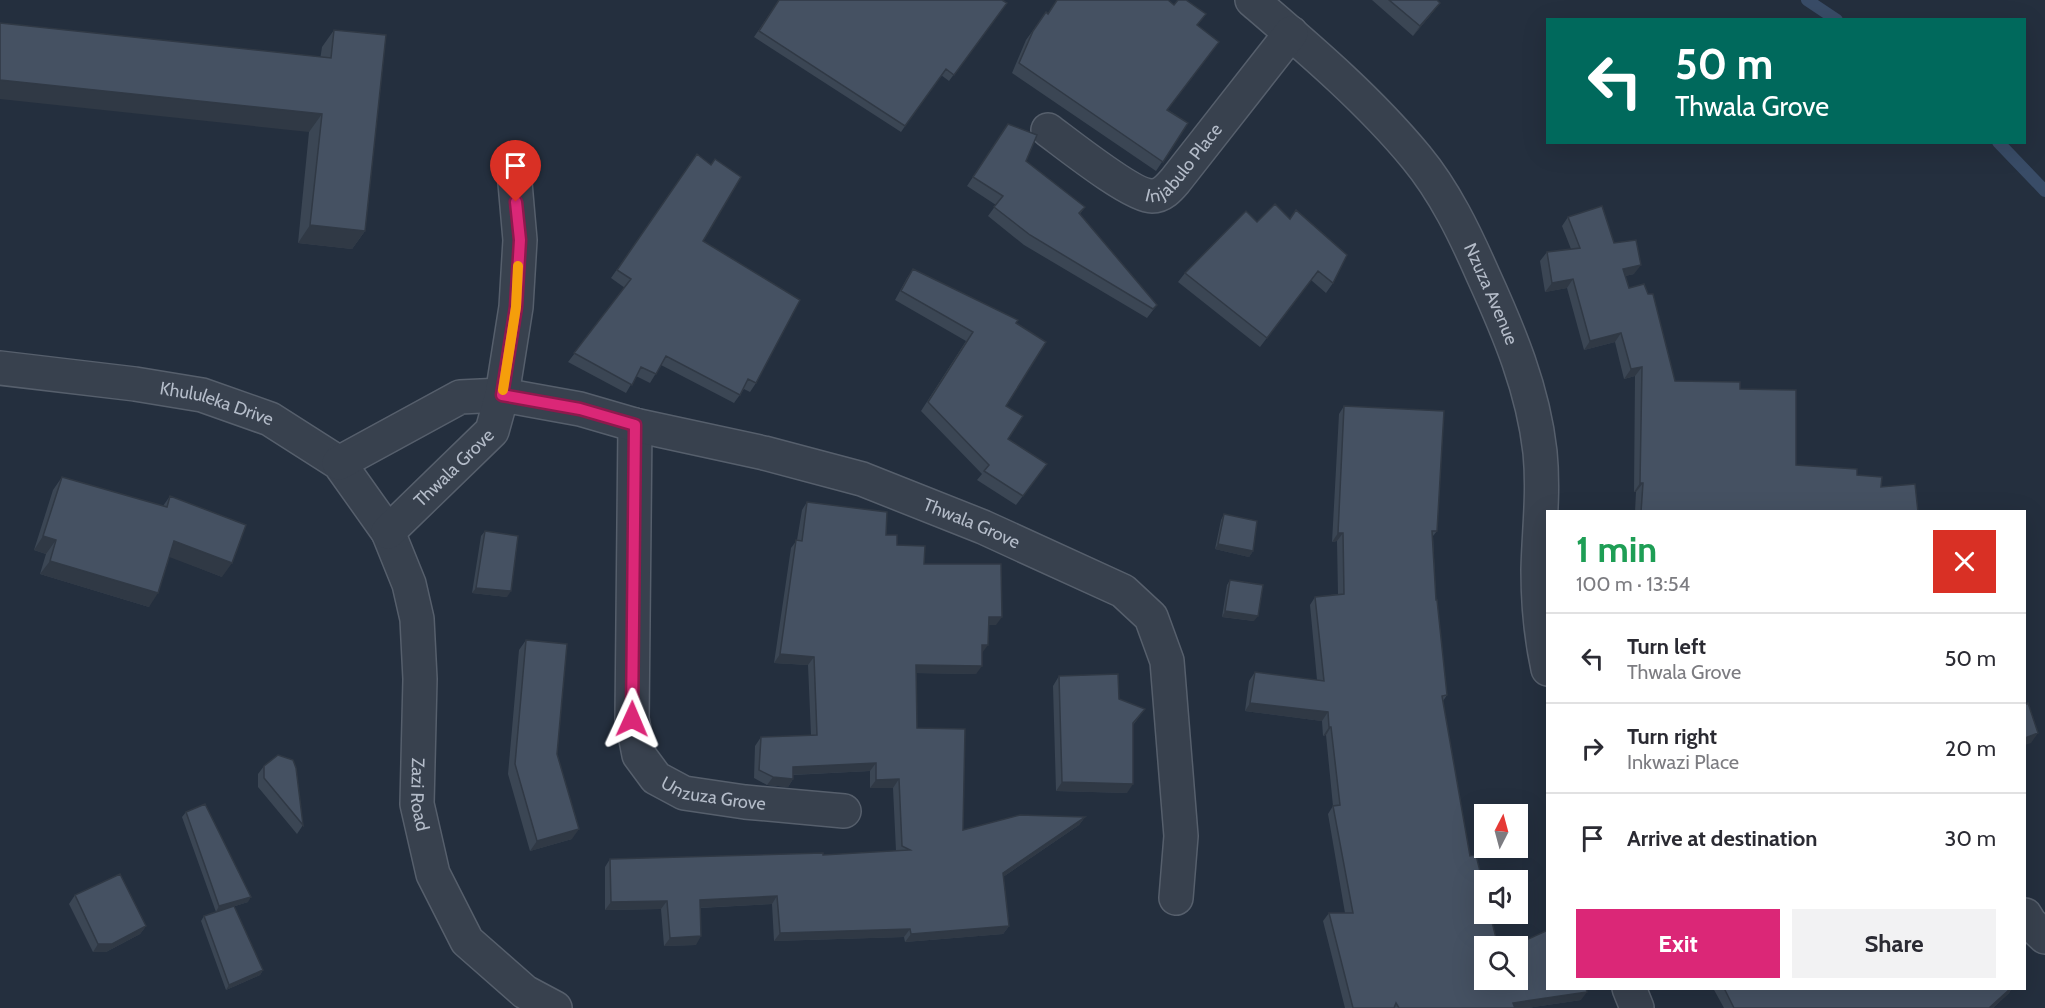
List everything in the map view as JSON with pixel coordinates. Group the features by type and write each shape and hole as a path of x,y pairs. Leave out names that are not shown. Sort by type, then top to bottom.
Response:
{"street":[{"name":"Nzuza Avenue","path":"1252,0 1368,104 1418,158 1455,216 1512,338 1531,400 1540,452 1543,506 1538,571 1546,659"},
{"name":"Injabulo Place","path":"1048,130 1144,196 1155,196 1175,181 1291,33"},
{"path":"502,395 516,307 520,240 515,183"},
{"name":"Khululeka Drive","path":"0,368 135,384 202,395 270,419 339,463 388,532"},
{"name":"Thwala Grove","path":"388,532 492,431 502,395"},
{"name":"Thwala Grove","path":"339,463 460,397 502,395 580,409 635,425 764,453 862,479 983,527 1123,591 1150,617 1167,661 1181,836 1176,898"},
{"name":"Unzuza Grove","path":"635,425 632,719 639,755 656,778 684,793 745,802 844,811"},
{"name":"Zazi Road","path":"388,532 409,584 417,620 420,679 417,804 433,874 467,941 525,993 555,1008"},
{"path":"2026,917 2045,937"},
{"path":"1630,990 1637,1008"}],"building":[{"path":"779,0 1002,0 1007,3 954,75 946,69 905,126 759,31"},
{"path":"1057,0 1168,0 1174,5 1178,0 1186,0 1206,14 1197,25 1219,42 1167,110 1188,123 1163,162 1019,63 1033,31"},
{"path":"1389,0 1437,0 1440,3 1420,26"},
{"path":"0,23 331,58 334,30 386,35 365,231 310,225 322,114 0,80"},
{"path":"1008,124 1037,135 1026,161 1085,207 1079,213 1157,305 1153,309 1030,235 994,207 1003,196 973,177"},
{"path":"697,154 711,165 715,159 741,177 703,241 800,300 756,383 748,379 740,395 666,356 656,374 641,367 632,385 574,353 631,279 617,270"},
{"path":"1275,204 1290,219 1296,210 1347,255 1333,283 1318,271 1267,338 1185,273 1246,211 1257,222"},
{"path":"1602,206 1614,243 1636,240 1641,265 1623,269 1629,288 1644,284 1648,294 1653,294 1675,381 1740,382 1740,389 1796,390 1796,465 1857,469 1857,475 1882,477 1881,487 1915,484 1918,510 1641,510 1642,367 1631,369 1621,333 1590,341 1573,279 1552,283 1547,252 1580,248 1568,217"},
{"path":"913,269 1018,320 1016,323 1046,342 1006,406 1023,416 1008,439 1047,464 1023,496 984,471 989,465 928,402 973,332 901,291"},
{"path":"1344,406 1444,411 1437,531 1432,531 1436,600 1447,695 1442,696 1470,856 1477,858 1480,870 1474,870 1474,924 1492,924 1496,936 1474,936 1474,990 1528,990 1528,939 1546,931 1546,990 1586,990 1587,992 1513,1003 1515,1008 1399,1008 1396,1003 1394,1008 1353,1008 1329,913 1353,913 1333,806 1340,805 1328,712 1250,703 1255,672 1324,681 1315,597 1344,594 1343,533 1338,533"},
{"path":"62,477 167,507 170,496 246,525 232,563 174,541 158,593 50,561 56,540 43,536"},
{"path":"807,502 887,512 886,535 897,535 897,545 925,546 924,564 1001,564 1002,617 989,617 988,645 982,645 982,666 916,665 917,728 965,729 963,830 1020,815 1085,817 1003,873 1009,926 911,934 910,929 780,933 777,896 700,900 701,936 670,938 667,901 611,902 610,859 823,853 823,855 910,850 902,846 899,779 876,780 876,763 793,767 793,779 773,777 759,770 761,737 817,735 814,657 780,654 796,540 802,541"},
{"path":"1224,514 1257,521 1253,551 1218,544"},
{"path":"485,531 518,536 511,591 476,588"},
{"path":"1230,580 1263,585 1258,616 1225,611"},
{"path":"526,640 567,644 557,754 579,829 537,841 515,764"},
{"path":"1118,674 1119,699 1145,709 1133,723 1133,784 1062,782 1059,676"},
{"path":"2028,703 2038,733 2026,738 2026,704"},
{"path":"278,755 293,760 296,768 303,825 264,778 264,766"},
{"path":"205,804 251,897 219,906 186,812"},
{"path":"120,874 146,926 112,944 98,944 75,895"},
{"path":"234,906 263,970 229,985 204,916"},
{"path":"1725,990 2009,990 1989,1008 1734,1008"}],"waterway":[{"path":"1807,0 1834,18"},
{"path":"2000,144 2045,191"}],"slow traffic":[{"path":"503,390 516,307 518,266"}],"route":[{"path":"516,202 520,240 516,307 502,395 580,409 635,425 632,719"}]}
